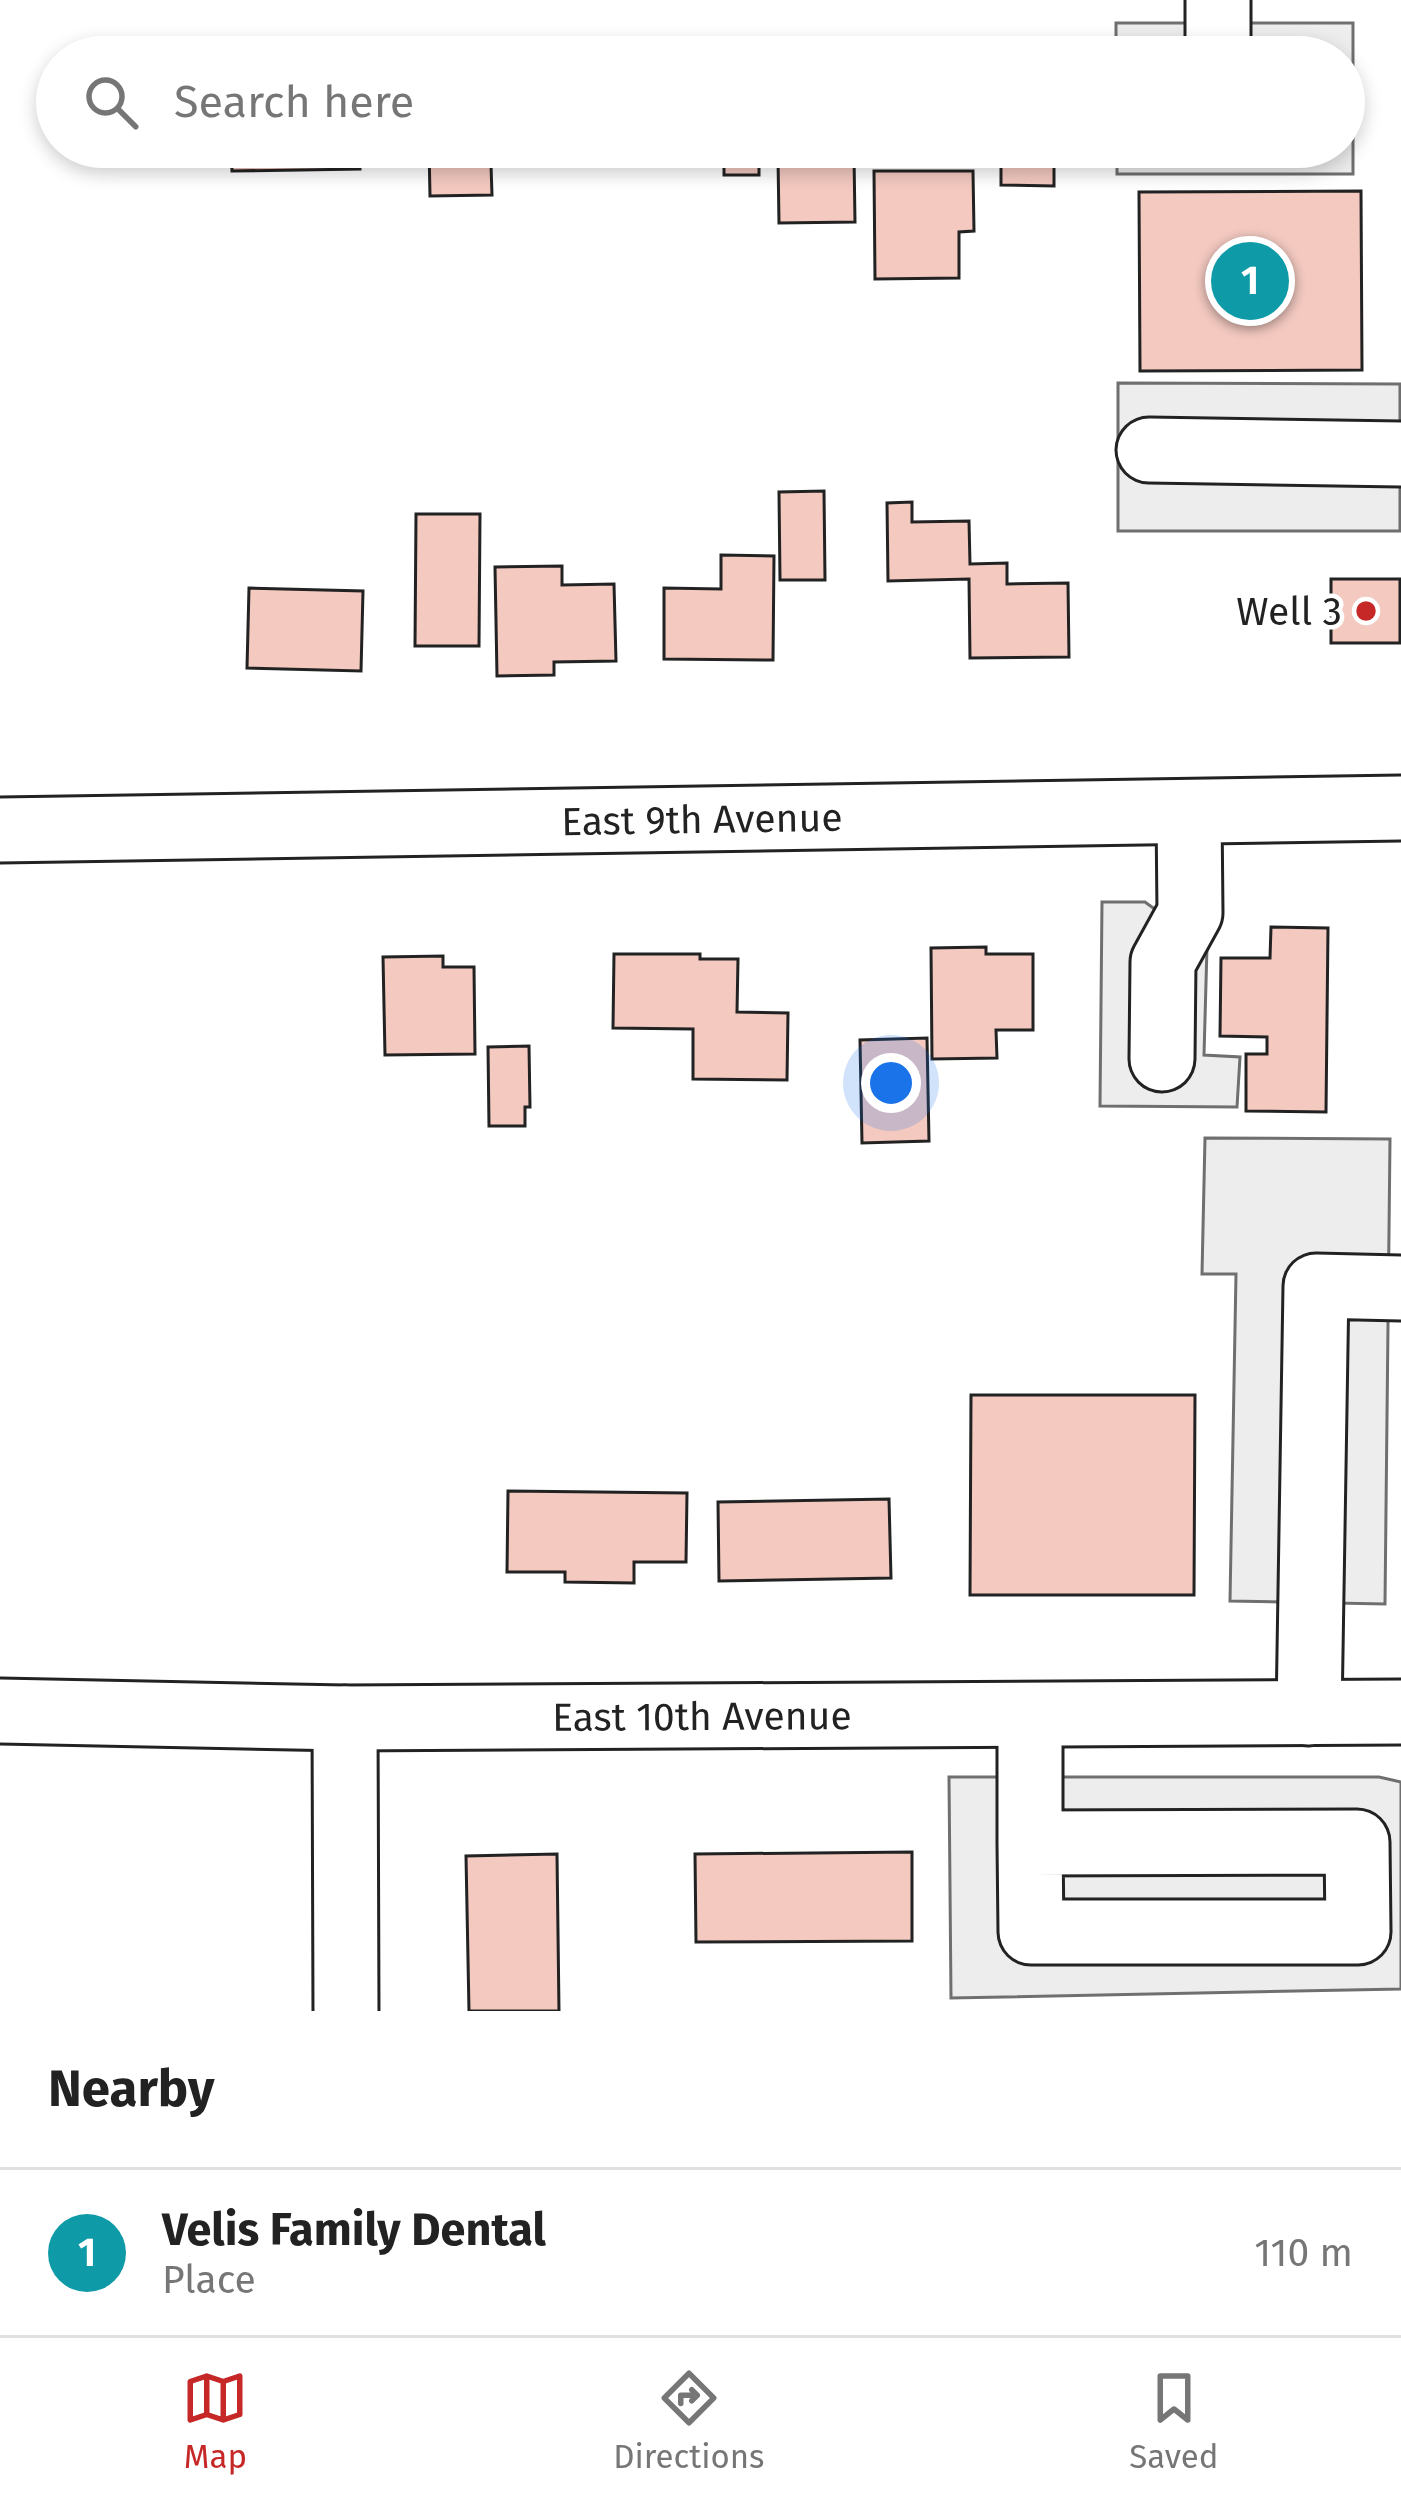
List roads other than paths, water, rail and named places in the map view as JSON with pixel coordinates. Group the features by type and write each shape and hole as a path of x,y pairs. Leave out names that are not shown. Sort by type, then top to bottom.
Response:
{"street":[{"path":"1218,0 1218,36"},
{"path":"1149,450 1401,454"},
{"name":"East 9th Avenue","path":"0,830 1401,808"},
{"path":"1162,1059 1163,962 1190,913 1189,812"},
{"path":"1309,1713 1316,1286 1401,1288"},
{"name":"East 10th Avenue","path":"0,1711 345,1718 1401,1712"},
{"path":"1030,1714 1030,1844 1031,1932 1379,1935 1357,1841 1030,1844"},
{"path":"345,1718 346,2011"}],"place":[{"name":"Velis Family Dental","path":"1250,281"},
{"name":"Well 3","path":"1366,611"}]}
